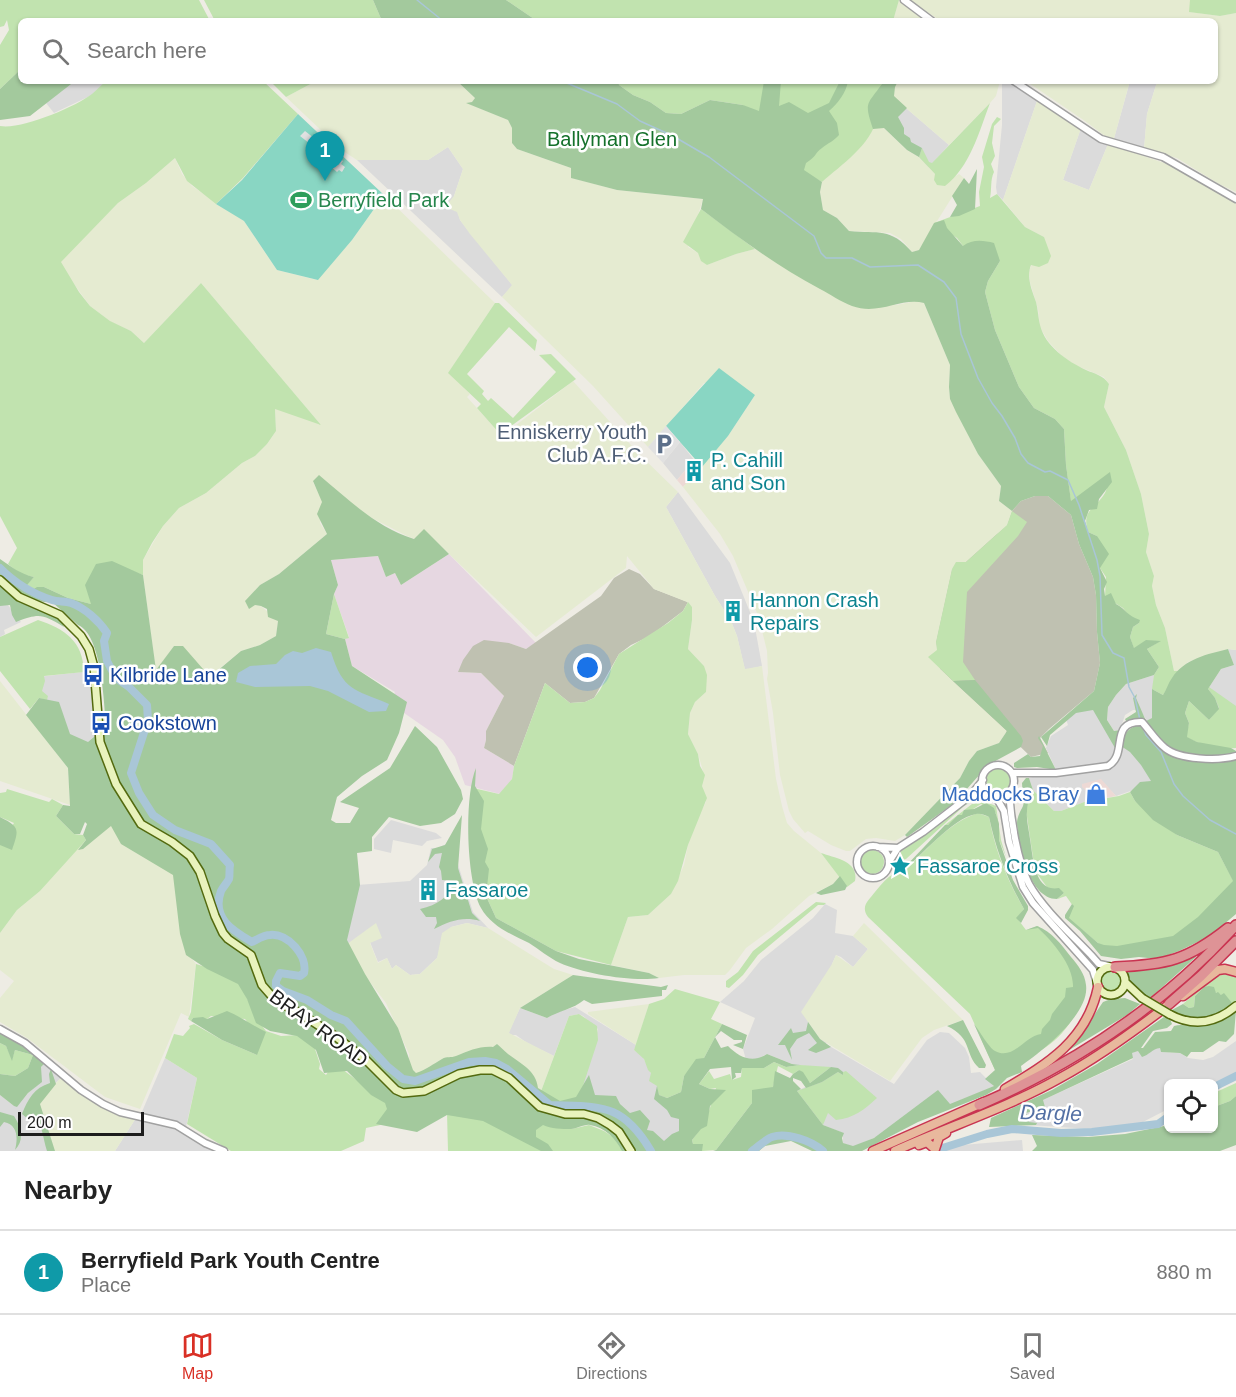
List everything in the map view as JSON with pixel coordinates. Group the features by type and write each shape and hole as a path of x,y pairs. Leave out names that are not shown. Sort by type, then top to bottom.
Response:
{"highway":[{"path":"1112,966 1158,964 1188,955 1210,942 1236,920"},
{"path":"873,1151 1059,1067 1099,1042 1172,988 1201,962 1236,925"},
{"path":"1169,1009 1236,941"},
{"path":"896,1151 1015,1101 1060,1078 1169,1009 1218,970 1236,972"},
{"path":"979,1105 1041,1068 1073,1039 1092,1012 1097,985"},
{"path":"904,1151 926,1142 935,1149 941,1136 1005,1108 1015,1101"}],"main road":[{"name":"BRAY ROAD","path":"0,580 19,597 60,615 81,636 89,650 94,667 100,742 116,784 141,824 172,842 190,856 200,872 223,933 251,956 262,985 276,1001 335,1036 366,1060 396,1090 403,1093 424,1091 459,1074 493,1070 509,1078 540,1107 565,1114 584,1114 610,1125 620,1132 631,1151"},
{"path":"1142,998 1125,982 1122,971 1112,966 1098,974 1097,985 1109,995 1121,991 1142,998 1169,1009 1179,1020 1200,1023 1219,1018 1236,1006"},
{"path":"1121,991 1125,982"}],"street":[{"path":"904,0 928,18"},
{"path":"1018,84 1101,139 1163,157 1236,199"},
{"path":"898,848 868,847 861,852 857,862 861,872 868,877 879,877 886,871 898,848 971,795 983,780 986,772 993,767 1005,767 1012,773 1024,774 1056,773 1108,766 1118,756 1120,735 1123,729 1139,722 1165,749 1176,754 1197,758 1236,756"},
{"path":"1012,773 1014,782"},
{"path":"1024,774 1014,782 1009,793 1022,865 1029,884 1099,964 1112,966"},
{"path":"983,780 985,790 996,797 1004,812 1009,842 1023,887 1033,903 1093,970 1097,985"},
{"path":"996,797 1009,793"},
{"path":"971,795 989,794"},
{"path":"877,847 885,853 889,862"},
{"path":"0,1029 25,1043 81,1090 103,1104 120,1112 176,1125 205,1143 224,1151"}],"shaded area":[{"path":"899,0 902,0 925,18 894,18"},
{"path":"909,0 1190,0 1190,12 1220,16 1236,13 1236,192 1177,158 1144,149 1147,114 1156,84 1218,84 1218,18 936,18"},
{"path":"71,84 103,84 92,95 54,113 46,103"},
{"path":"310,84 460,84 475,98 472,102 467,103 508,120 512,128 512,143 517,149 571,168 572,178 617,190 703,199 688,247 698,253 707,265 755,249 778,263 896,305 916,301 924,303 950,365 950,399 978,454 1001,486 999,501 1012,511 1007,525 966,562 952,569 936,642 940,669 1007,731 999,743 977,751 960,778 905,835 895,841 866,839 850,851 846,851 808,831 805,833 789,811 780,775 767,679 767,651 759,618 733,556 720,534 683,487 728,436 755,395 704,383 648,447 593,386 502,297 512,285 470,234 457,212 445,207 454,196 463,169 448,147 428,160 357,160 343,151 286,97"},
{"path":"882,84 999,84 996,96 949,145 880,87"},
{"path":"1002,84 1012,84 1038,98 1003,200 997,194 996,187 1002,125"},
{"path":"1030,84 1129,84 1113,142"},
{"path":"1129,84 1156,84 1147,114 1144,149 1113,142"},
{"path":"885,90 949,145 928,168 876,121"},
{"path":"1038,98 1081,128 1063,180 1089,190 1108,144 1176,167 1236,203 1236,650 1228,649 1188,662 1178,671 1174,671 1165,628 1152,586 1154,576 1146,552 1149,534 1141,494 1126,450 1104,407 1109,384 1104,377 1075,365 1062,356 1048,341 1040,327 1029,271 1044,237 1025,227 1003,200"},
{"path":"874,125 884,128 907,150 919,157 935,174 952,178 959,174 964,178 919,250 912,252 901,239 890,233 849,231 837,218 823,210 820,192 822,182 860,147"},
{"path":"1081,128 1108,144 1089,190 1063,180"},
{"path":"305,131 343,161 341,164 345,167 342,172 339,170 337,172 329,165 332,161 300,136"},
{"path":"448,147 463,169 454,196 460,220 513,286 502,297 357,160 428,160"},
{"path":"175,158 182,174 192,186 244,221 277,270 317,280 352,240 384,195 495,303 449,372 470,394 467,397 502,436 573,381 640,455 678,492 666,507 731,621 745,669 762,666 776,779 787,823 821,853 840,876 833,884 809,896 772,929 746,948 725,975 684,975 659,978 649,973 611,965 628,917 648,915 671,894 684,865 698,817 706,802 702,786 703,771 688,734 690,713 695,702 706,692 704,666 688,649 692,607 687,602 654,589 627,556 626,568 536,637 424,530 415,539 407,536 370,517 329,484 313,482 323,502 320,523 327,534 279,574 260,585 251,596 255,605 261,606 278,621 276,636 260,645 241,651 209,677 174,646 156,671 143,560 163,526 179,508 206,493 242,463 255,456 267,444 276,431 275,408 320,424 201,283 144,343 131,331 111,322 90,306 66,273 60,261 118,203"},
{"name":"Enniskerry Youth Club A.F.C.","path":"666,426 680,442 663,463 648,447"},
{"path":"680,442 694,460 677,480 663,463"},
{"path":"694,460 702,467 683,487 677,480"},
{"path":"678,492 730,563 754,622 762,666 745,670 731,621 666,507"},
{"path":"1035,496 1048,496 1071,515 1079,544 1093,577 1100,663 1094,691 1040,738 1048,753 1031,757 940,669 936,642 952,569 1007,526 1012,511 1021,501"},
{"path":"449,554 536,643 526,649 509,643 459,672 481,673 504,696 486,731 484,748 514,766 512,779 500,794 465,785 455,757 443,740 394,706 391,702 395,692 352,666 345,639 349,637 334,594 338,585 331,560 378,556 386,577 395,573 401,585"},
{"path":"629,569 640,574 654,589 688,602 683,611 650,636 619,654 594,698 585,702 570,703 545,683 514,766 484,748 486,731 504,696 481,673 458,672 473,646 484,640 509,643 526,649 601,596 614,578"},
{"path":"4,600 21,622 4,630 5,634 0,637 0,603"},
{"path":"1228,649 1236,650 1236,748 1231,748 1208,689 1221,669 1234,665"},
{"path":"91,671 98,747 72,746 39,706 38,677"},
{"path":"1154,675 1152,718 1147,721 1140,710 1133,710 1125,715 1120,730 1114,731 1107,720 1108,707 1116,695 1126,684"},
{"path":"0,681 68,768 70,805 0,781"},
{"path":"1090,696 1115,748 1112,758 1108,763 1056,770 1046,748 1051,736 1068,725 1065,717"},
{"path":"1122,744 1131,746 1154,783 1116,796 1101,780 1087,789 1096,800 1061,811 1054,811 1033,790 1029,778 1039,775 1109,768 1118,761"},
{"path":"1101,779 1116,796 1096,800 1082,787 1082,784"},
{"path":"110,819 175,865 189,955 196,964 189,1017 181,1013 140,1109 105,1097 27,1038 0,1022 0,998 14,981 0,970 0,933 17,910 40,891 76,850"},
{"path":"391,820 436,833 442,838 427,841 422,846 393,840 391,853 374,849 374,839"},
{"path":"446,844 456,858 473,912 488,928 467,923 451,927 437,958 420,974 410,975 396,965 392,969 387,958 378,962 370,942 343,947 357,885 410,881 427,865 431,848 438,848"},
{"path":"825,904 837,910 835,933 853,936 868,949 853,967 836,955 832,964 826,1044 894,1084 927,1040 940,1032 949,1033 965,1048 971,1073 980,1072 994,1086 853,1147 843,1143 843,1133 823,1125 797,1091 837,1071 792,1064 767,1054 751,1062 746,1060 743,1049 755,1018 720,1002 744,981 761,960 813,918"},
{"path":"376,923 382,938 370,943 378,963 387,958 392,969 396,965 410,975 420,974 437,958 442,933 451,927 467,923 488,928 554,969 573,975 520,1008 509,1033 554,1056 540,1094 409,1075 409,1054 386,1003 343,947"},
{"path":"864,923 963,1020 934,1030 922,1038 890,1081 820,1039 801,1012 836,955 853,967 868,949 853,936"},
{"path":"649,1004 636,1045 588,1014 588,1012"},
{"path":"575,1007 636,1045 634,1050 643,1057 657,1086 693,1133 676,1151 579,1098 598,1029 583,1016 579,1014 569,1016 554,1056 508,1033 520,1008 547,1018"},
{"path":"1236,1041 1236,1073 1218,1083 1218,1079 1164,1079 1164,1111 1141,1123 1091,1129 1029,1125 1023,1109 1133,1059 1131,1053 1154,1046 1160,1047 1161,1052 1180,1053 1188,1058 1203,1060 1213,1057"},
{"path":"165,1058 197,1078 186,1127 141,1114"},
{"path":"45,1063 61,1078 36,1102 53,1151 0,1151 0,1095 14,1106 20,1103 37,1085 41,1067"},
{"path":"61,1078 113,1113 136,1118 115,1151 53,1151 36,1102"},
{"path":"136,1118 176,1126 217,1151 115,1151"},
{"path":"1022,1140 1023,1151 932,1151 939,1147"}],"green space":[{"path":"0,0 199,0 208,18 18,18 18,72 0,89 0,45 9,30 7,20 4,26 0,27"},
{"path":"204,0 373,0 381,18 213,18"},
{"path":"373,0 506,0 533,18 381,18"},
{"path":"506,0 899,0 894,18 533,18"},
{"path":"1190,0 1236,0 1236,13 1220,16 1189,12"},
{"path":"18,72 18,84 71,84 30,116 0,120 0,89"},
{"path":"103,84 266,84 298,114 243,178 216,204 187,181 175,158 118,203 61,262 90,306 110,321 131,331 144,343 201,283 321,425 275,409 276,431 267,444 255,456 242,463 206,493 179,508 152,543 143,560 143,575 132,571 91,604 68,598 44,587 32,592 26,585 34,577 20,574 8,564 17,548 0,516 0,126 21,125 34,121 61,111 92,94"},
{"path":"273,84 310,84 286,97"},
{"name":"Ballyman Glen","path":"460,84 619,84 633,95 650,102 666,113 681,114 710,100 743,105 759,111 764,84 781,84 779,106 789,102 808,113 829,103 838,84 847,84 841,98 829,111 837,123 839,135 806,163 804,170 822,182 820,192 823,210 837,218 849,231 890,235 912,252 919,250 934,223 944,220 947,228 963,246 978,241 994,243 1000,261 988,281 985,292 995,330 1019,387 1034,408 1055,419 1064,429 1071,501 1110,472 1112,482 1099,499 1097,509 1089,510 1085,521 1088,532 1097,536 1109,554 1100,568 1107,582 1104,589 1105,596 1111,593 1116,604 1132,617 1140,620 1133,627 1130,637 1134,648 1146,640 1161,641 1147,649 1159,667 1154,675 1126,684 1108,707 1107,720 1114,731 1120,730 1115,748 1093,710 1076,713 1050,735 1047,746 1041,737 1094,691 1100,663 1093,577 1079,544 1071,515 1048,496 1035,496 1021,501 1012,511 999,501 1001,486 978,454 950,399 950,365 924,303 907,302 871,309 852,306 789,271 744,241 701,209 703,199 617,190 571,178 571,168 517,149 512,143 512,128 508,120 466,103 472,102 475,98"},
{"path":"882,84 877,118 869,137 854,154 822,182 781,159 743,105 710,100 681,114 666,113 619,85"},
{"path":"882,84 896,84 894,96 907,108 898,117 904,128 904,134 910,138 911,142 922,148 919,157 907,150 884,128 873,129 868,113 871,99"},
{"path":"990,103 973,148 961,169 945,186 937,185 934,180 935,174 919,157 922,148 929,162 932,163"},
{"name":"Berryfield Park","path":"298,114 384,195 352,240 318,280 277,270 244,221 216,204 242,180"},
{"path":"997,117 1001,119 994,126 992,143 995,156 991,164 994,172 990,198 997,194 1025,227 1044,237 1051,256 1048,263 1039,267 1031,265 1029,274 1043,333 1064,357 1101,377 1109,384 1104,407 1126,450 1141,494 1149,534 1146,552 1154,576 1152,586 1165,628 1174,671 1178,671 1163,695 1152,689 1154,675 1159,667 1147,649 1160,641 1134,649 1130,637 1133,627 1139,623 1123,608 1105,597 1106,577 1100,568 1097,536 1088,532 1086,524 1088,514 1105,493 1110,473 1071,502 1064,429 1055,419 1034,408 1019,387 995,330 985,292 988,281 1000,261 963,246 957,238 934,223 980,206 979,192 984,167 982,157 992,124"},
{"path":"977,169 975,209 950,217 957,205 952,196 964,178 969,184"},
{"path":"701,209 755,249 707,265 701,261 698,253 683,242"},
{"path":"495,303 499,303 537,340 535,351 509,327 467,374 484,391 482,394 488,401 491,398 513,418 556,372 539,355 551,354 576,379 500,434 477,408 481,404 448,373"},
{"path":"719,368 755,395 728,436 702,467 666,426"},
{"path":"319,475 375,520 414,539 424,529 449,554 401,585 395,573 386,577 378,556 331,560 338,585 326,634 345,639 352,666 407,702 399,733 387,760 362,776 337,797 331,820 336,823 350,823 359,808 340,802 390,768 415,726 437,747 461,790 463,799 455,814 441,823 420,826 389,817 372,837 372,851 357,853 360,885 347,940 398,1028 413,1070 416,1073 444,1058 479,1048 493,1047 497,1044 531,1072 538,1088 560,1101 576,1097 589,1075 595,1095 616,1096 620,1104 630,1113 640,1110 650,1121 647,1130 653,1131 664,1141 679,1131 679,1119 671,1117 667,1110 654,1099 657,1086 659,1095 667,1098 681,1092 684,1076 696,1059 704,1058 715,1037 721,1048 728,1046 746,1058 756,1059 767,1054 800,1065 786,1067 774,1062 764,1068 742,1068 741,1073 735,1073 736,1077 732,1080 731,1067 710,1069 699,1084 710,1089 726,1090 710,1106 707,1126 701,1129 692,1140 693,1144 703,1144 702,1151 622,1151 609,1134 590,1125 571,1129 543,1125 536,1130 536,1137 548,1144 553,1151 541,1151 483,1121 447,1115 417,1132 376,1124 387,1109 385,1103 371,1095 347,1071 324,1073 316,1050 297,1036 270,1031 256,1023 247,999 238,984 207,969 186,955 180,934 173,875 121,844 111,826 83,849 78,850 86,840 83,835 87,824 85,822 80,834 74,834 56,816 63,805 70,806 68,768 26,715 39,698 59,702 70,734 88,742 106,727 103,687 97,655 86,631 52,602 30,598 0,575 0,559 20,572 34,577 27,585 31,591 37,587 44,587 68,598 91,604 85,585 96,564 112,561 143,575 156,670 174,646 183,646 210,677 241,651 260,645 276,636 278,621 268,617 267,609 261,606 255,605 249,609 245,601 260,585 279,574 327,534 317,514 322,502 313,481"},
{"path":"1012,511 1027,522 1018,536 967,592 963,662 975,680 953,681 928,657 937,650 936,642 952,569 956,562 966,562 1007,525"},
{"path":"0,584 55,615 64,627 41,616 16,622 10,605 0,606"},
{"path":"334,594 349,638 326,634"},
{"path":"688,602 692,607 692,620 688,649 704,666 707,675 706,692 695,702 690,713 688,734 705,775 702,786 707,798 688,845 678,881 671,894 648,915 628,917 611,965 556,951 496,918 486,896 473,788 499,794 512,779 514,766 545,683 570,703 585,702 594,698 619,654 668,623 683,611"},
{"path":"38,620 64,632 71,638 80,652 84,672 44,676 42,691 48,696 47,700 39,698 30,709 0,671 0,637"},
{"path":"1228,649 1234,665 1221,669 1208,689 1219,709 1209,720 1189,701 1185,713 1189,723 1187,737 1197,742 1236,751 1236,914 1210,936 1157,959 1139,957 1121,959 1101,956 1080,931 1065,918 1072,904 1074,906 1069,918 1098,943 1117,946 1173,936 1198,917 1233,881 1218,852 1177,835 1153,820 1135,801 1130,792 1140,782 1151,781 1130,752 1121,746 1126,733 1145,722 1140,718 1127,723 1125,719 1136,712 1133,698 1137,694 1136,698 1146,721 1152,718 1152,689 1163,695 1171,680 1183,666 1197,658"},
{"path":"975,680 1021,736 1023,741 1021,747 988,765 960,799 907,837 905,835 960,778 977,751 999,743 1007,731 953,681"},
{"path":"1209,687 1236,706 1236,748 1210,746 1186,737 1189,723 1185,713 1189,701 1209,720 1219,708"},
{"path":"1039,736 1056,770 1014,767 1014,763 1028,754 1031,757 1040,756 1043,746"},
{"path":"476,768 475,786 484,801 481,829 488,849 485,862 489,869 486,896 496,918 556,951 579,959 649,973 659,978 622,978 570,967 556,961 490,920 481,908 476,895 468,838 470,798"},
{"path":"998,769 1007,772 1010,781 1007,790 998,793 989,790 986,781 989,772"},
{"path":"1029,778 1033,790 1028,792 1027,814 1036,872 1044,885 1059,888 1064,893 1057,899 1047,897 1039,890 1032,881 1023,857 1017,823 1024,804 1022,783"},
{"path":"7,789 49,802 52,799 63,805 56,816 74,834 83,835 86,840 40,891 17,910 0,933 0,845 14,823 0,817 0,793 6,792"},
{"path":"1033,790 1054,811 1130,792 1135,801 1177,835 1218,852 1236,886 1196,939 1104,948 1068,918 1073,906 1066,896 1057,899 1064,893 1047,887 1035,871 1026,810 1028,792"},
{"path":"982,797 991,799 973,801 964,806 906,859 902,860 897,854 969,800"},
{"path":"986,802 996,806 1006,857 999,840 996,813 981,804 945,825 972,804"},
{"path":"986,803 994,808 999,824 999,840 1013,880 1028,906 1021,923 1016,918 1024,909 1007,875 989,817 976,814 967,817 947,830 901,872 897,871 904,868 945,825 948,825 958,815 962,815 964,810 974,809"},
{"path":"978,813 989,817 1002,864 1024,909 1017,918 1026,930 1038,926 1080,972 1086,991 1070,1022 1053,1042 1034,1054 995,1070 970,1014 868,917 865,910 868,901 888,877 906,869 948,829"},
{"path":"462,815 458,868 472,913 480,921 457,920 434,929 437,923 436,917 426,917 420,909 442,900 450,892 455,881 442,880 439,867 442,853 435,854 428,862 432,849 445,845"},
{"path":"0,817 16,829 12,850 0,845"},
{"path":"872,850 881,853 884,862 881,871 872,874 863,871 860,862 863,853"},
{"path":"821,853 850,865 855,874 855,881 847,887"},
{"path":"840,876 847,886 845,890 821,895 816,893 833,884"},
{"path":"816,902 826,903 818,905 758,955 743,975 729,988 726,987 726,981 738,972 753,951"},
{"path":"1037,926 1056,939 1079,966 1086,985 1085,996 1073,1019 1041,1051 1021,1066 1022,1072 1007,1078 986,1095 918,1122 862,1151 812,1151 791,1141 765,1146 759,1151 713,1151 752,1103 752,1090 773,1087 775,1071 790,1078 799,1070 810,1083 831,1067 843,1072 843,1075 838,1072 806,1088 801,1081 793,1078 793,1081 801,1089 797,1091 823,1125 844,1133 843,1143 853,1146 874,1138 938,1090 950,1104 994,1086 985,1079 995,1070 974,1024 995,1051 1008,1053 1041,1034 1042,1029 1065,997 1066,988 1073,987 1070,971 1056,947 1038,928 1026,930"},
{"path":"1195,955 1196,957 1149,999 1132,985 1126,970 1162,967"},
{"path":"196,964 240,984 257,1019 266,1031 281,1036 300,1035 313,1043 320,1064 319,1069 326,1075 334,1063 387,1103 389,1108 385,1124 366,1128 364,1141 341,1151 231,1151 187,1124 197,1078 165,1058 174,1034 183,1036 190,1028 189,1026 194,1024 222,1040 257,1055 249,1024 245,1019 211,1016 207,1019 193,1018 191,1021 188,1019 191,1012"},
{"path":"1111,970 1119,973 1122,981 1119,989 1111,992 1103,989 1100,981 1103,973"},
{"path":"1220,971 1236,974 1236,1004 1220,1014 1221,995 1204,987 1195,996 1194,1007 1189,1008 1183,1004"},
{"path":"573,975 661,987 668,985 666,990 662,990 662,996 592,1004 584,1000 547,1018 520,1008"},
{"path":"1204,987 1214,987 1216,993 1221,995 1224,993 1232,1003 1225,1010 1203,1019 1187,1018 1170,1011 1183,1004 1189,1008 1194,1007 1195,996"},
{"path":"675,989 720,1002 711,1019 722,1024 704,1058 684,1076 681,1092 667,1098 659,1095 657,1086 649,1081 651,1073 644,1059 634,1050 649,1004 664,999"},
{"path":"1125,998 1140,1004 1127,1015 1051,1061 1084,1030 1103,1002"},
{"path":"227,1011 266,1032 257,1055 222,1040 191,1021 193,1018 207,1019"},
{"path":"1236,1011 1234,1034 1226,1042 1219,1041 1203,1052 1191,1052 1187,1057 1180,1053 1161,1052 1160,1048 1142,1057 1138,1051 1132,1053 1133,1058 1043,1100 1045,1107 1026,1113 1029,1122 1037,1123 1036,1125 989,1127 991,1118 1052,1090 1097,1064 1164,1017 1170,1019 1172,1024 1167,1028 1153,1031 1141,1048 1155,1032 1171,1031 1177,1025 1211,1024"},
{"path":"579,1014 597,1026 598,1040 579,1098 560,1104 540,1094 569,1016"},
{"path":"963,1020 986,1065 985,1068 979,1068 974,1063 965,1041 947,1026"},
{"path":"808,1022 820,1039 831,1047 816,1053 808,1050 817,1043 809,1033 797,1039 790,1049 792,1060 785,1045 778,1045 791,1028 793,1033 806,1031"},
{"path":"722,1024 747,1035 743,1049 733,1045 742,1040 734,1040 721,1031 715,1037"},
{"path":"0,1031 45,1063 41,1067 42,1082 28,1093 17,1107 0,1095 0,1074 15,1076 28,1068 33,1055 15,1050 12,1061 6,1046 0,1043"},
{"path":"0,1043 6,1046 12,1059 15,1050 33,1055 28,1068 15,1076 0,1074"},
{"path":"774,1062 786,1067 800,1065 831,1067 810,1083 799,1070 793,1074 778,1066 773,1087 752,1103 716,1150 702,1151 693,1144 692,1140 702,1127 716,1088 710,1089 699,1084 709,1071 714,1079 730,1074 732,1080 741,1077 742,1068 764,1068"},
{"path":"51,1069 56,1084 40,1104 55,1151 47,1151 36,1116 33,1113 28,1119 22,1114 32,1095 50,1083"},
{"path":"846,1071 877,1098 863,1110 848,1117 836,1120 828,1113 823,1125 797,1091 822,1082 838,1072 843,1075"},
{"path":"1236,1083 1236,1096 1218,1106 1218,1091"},
{"path":"1236,1096 1236,1145 1220,1151 1032,1151 1037,1146 1032,1135 1088,1137 1125,1134 1164,1126 1164,1133 1218,1133 1218,1106"},
{"path":"0,1112 14,1116 19,1125 21,1138 15,1150 16,1133 12,1126 4,1122 0,1127"},
{"path":"447,1113 572,1129 589,1125 616,1139 624,1151 448,1151"}],"water":[{"path":"316,648 331,652 340,674 351,687 389,704 386,711 369,712 328,691 310,686 255,687 236,682 238,673 250,666 276,664 293,651 302,653"}],"waterway":[{"path":"417,0 439,18"},
{"path":"569,84 617,104 640,121 673,136 709,157 814,236 821,253 826,258 852,258 870,267 918,265 944,282 956,298 961,334 978,378 1015,438 1021,454 1028,463 1068,480 1079,505 1097,560 1100,576 1102,635 1113,653 1124,658 1129,687 1135,698 1140,720"},
{"name":"Cookstown","path":"0,568 18,583 38,594 81,608 107,633 104,641 107,661 116,678 147,705 148,720 131,773 139,793 153,815 175,830 211,844 230,865 229,879 221,891 219,909 221,916 231,928 252,942 268,935 277,935 290,942 300,953 304,973 300,976 280,973 276,986 346,1021 387,1066 403,1079 415,1081 469,1062 496,1063 507,1069 550,1105 583,1106 608,1110 619,1115 630,1123 651,1151"},
{"path":"1143,728 1161,752 1174,784 1183,796 1210,820 1236,834"},
{"name":"Dargle","path":"1218,1085 1236,1076"},
{"name":"Dargle","path":"933,1151 987,1134 1012,1129 1061,1133 1092,1132 1158,1124 1164,1120"},
{"name":"Dargle","path":"752,1151 770,1138 778,1136 806,1141 823,1151"}],"place":[{"name":"Berryfield Park Youth Centre","path":"325,181"},
{"name":"Berryfield Park","path":"301,200"},
{"name":"Enniskerry Youth Club A.F.C.","path":"664,444"},
{"name":"P. Cahill and Son","path":"694,471"},
{"name":"Hannon Crash Repairs","path":"733,611"},
{"name":"Kilbride Lane","path":"93,675"},
{"name":"Cookstown","path":"101,723"},
{"name":"Maddocks Bray","path":"1096,794"},
{"name":"Fassaroe Cross","path":"900,866"},
{"name":"Fassaroe","path":"428,890"}]}
